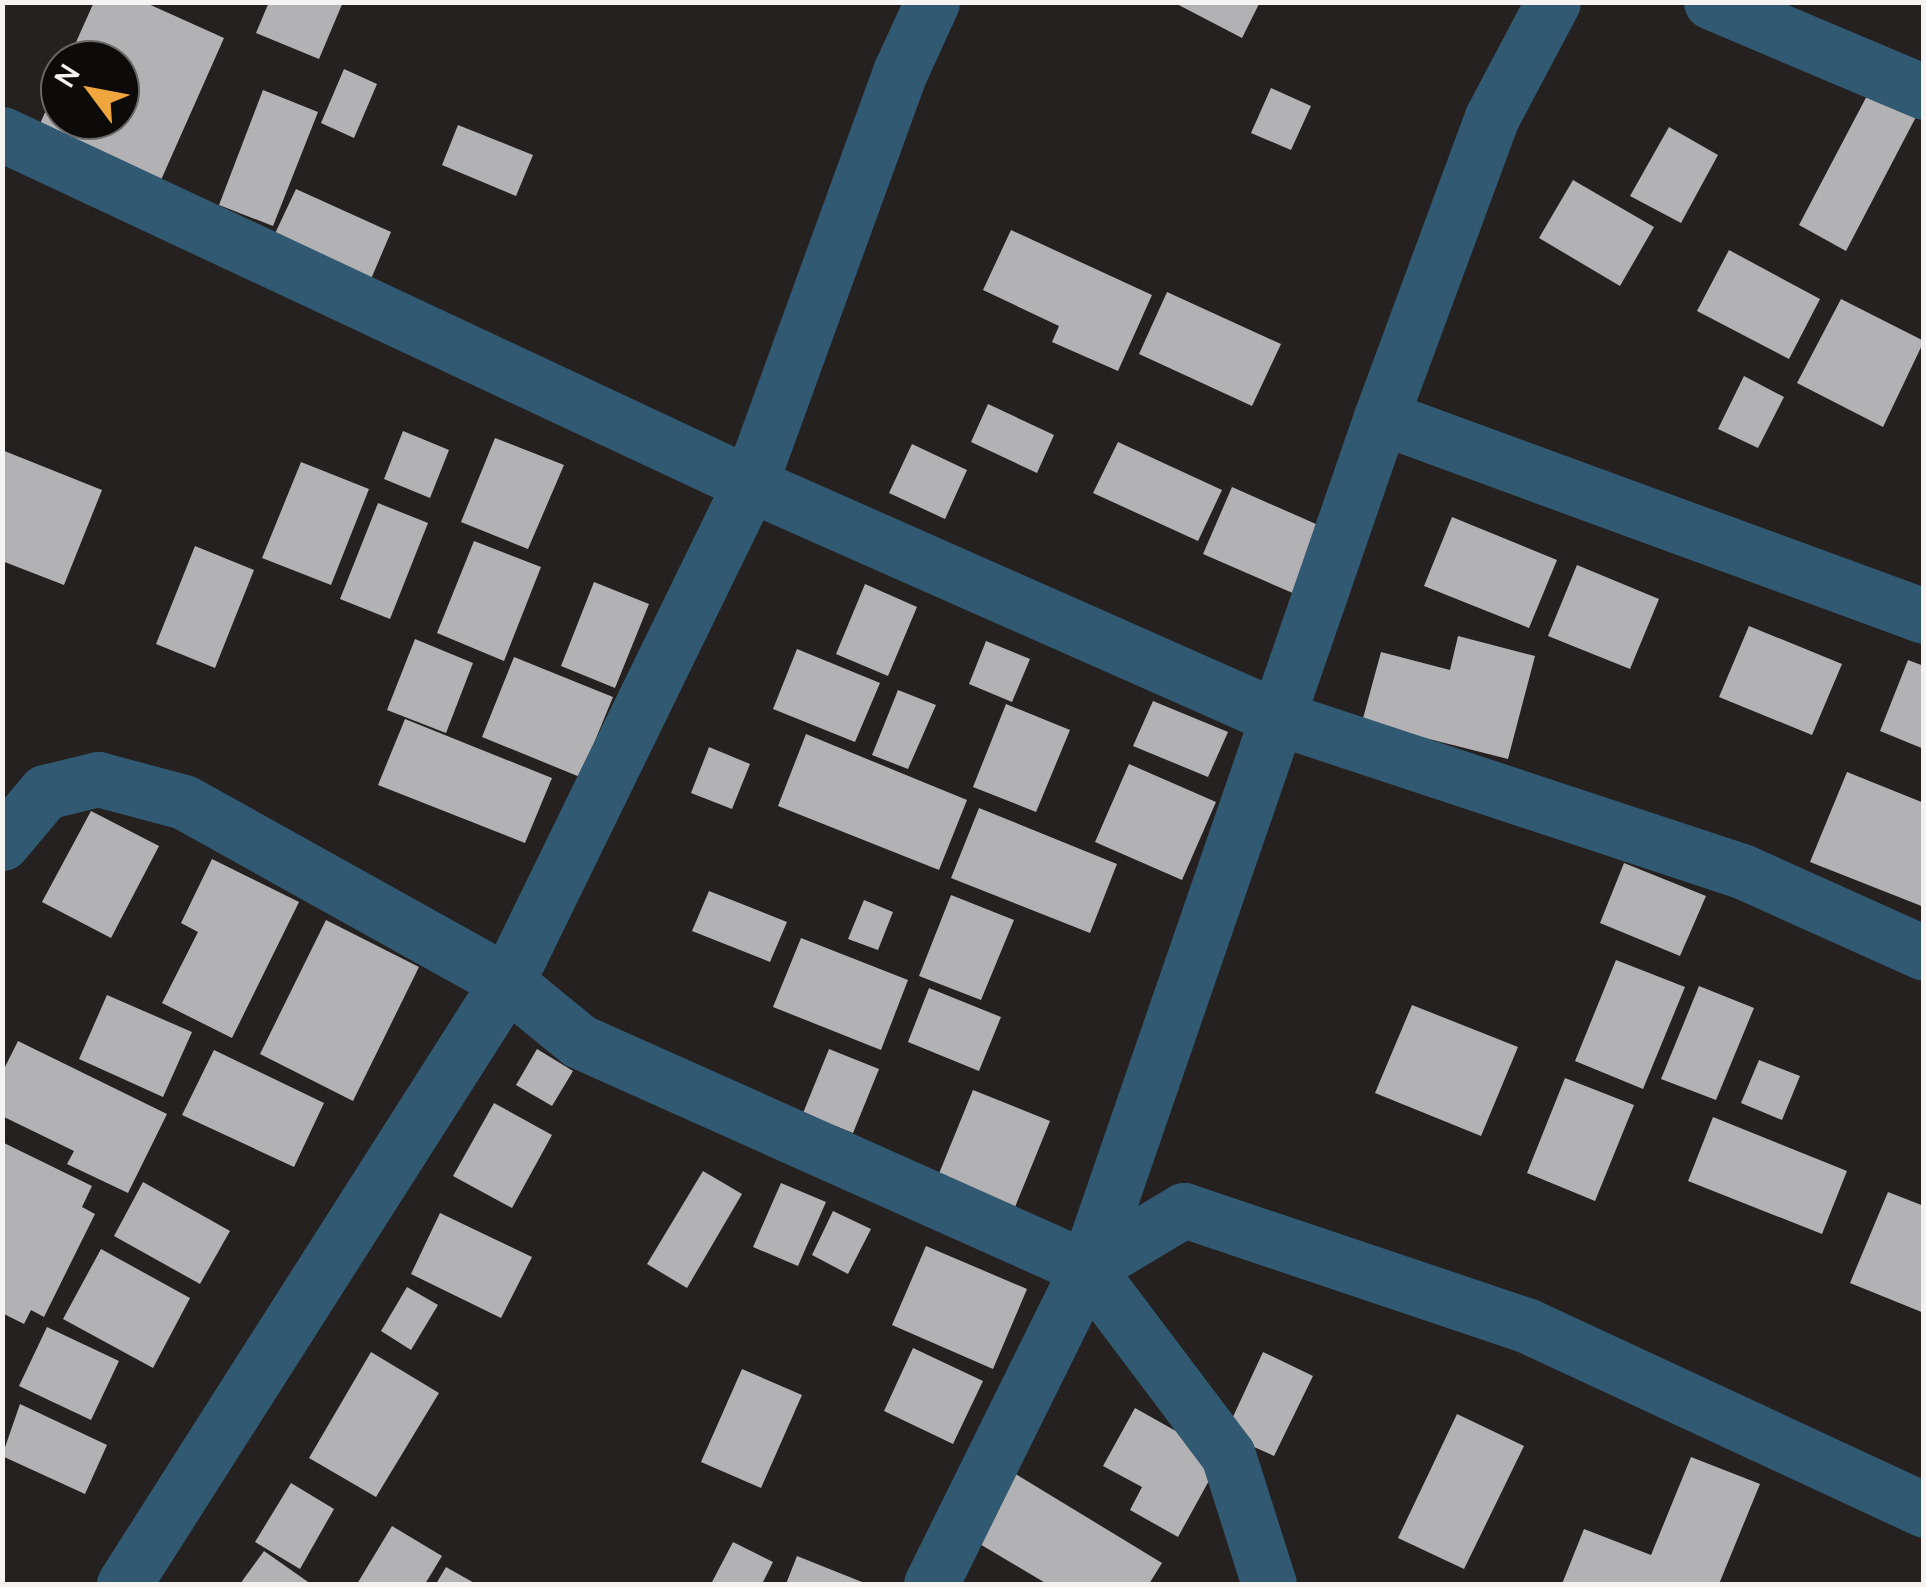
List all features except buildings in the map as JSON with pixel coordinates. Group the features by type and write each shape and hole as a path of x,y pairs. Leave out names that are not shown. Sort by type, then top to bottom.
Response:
{"street":[{"path":"124,1584 508,982 750,484 900,70 932,2"},
{"path":"931,1584 1087,1268 1381,417 1492,117 1553,2"},
{"path":"1710,2 1924,92"},
{"path":"2,134 750,484 1279,718 1744,872 1924,953"},
{"path":"1381,417 1924,616"},
{"path":"2,843 44,792 98,779 184,802 508,982 578,1040 1087,1268 1228,1455 1269,1584"},
{"path":"1087,1268 1184,1210 1526,1325 1924,1510"}]}
